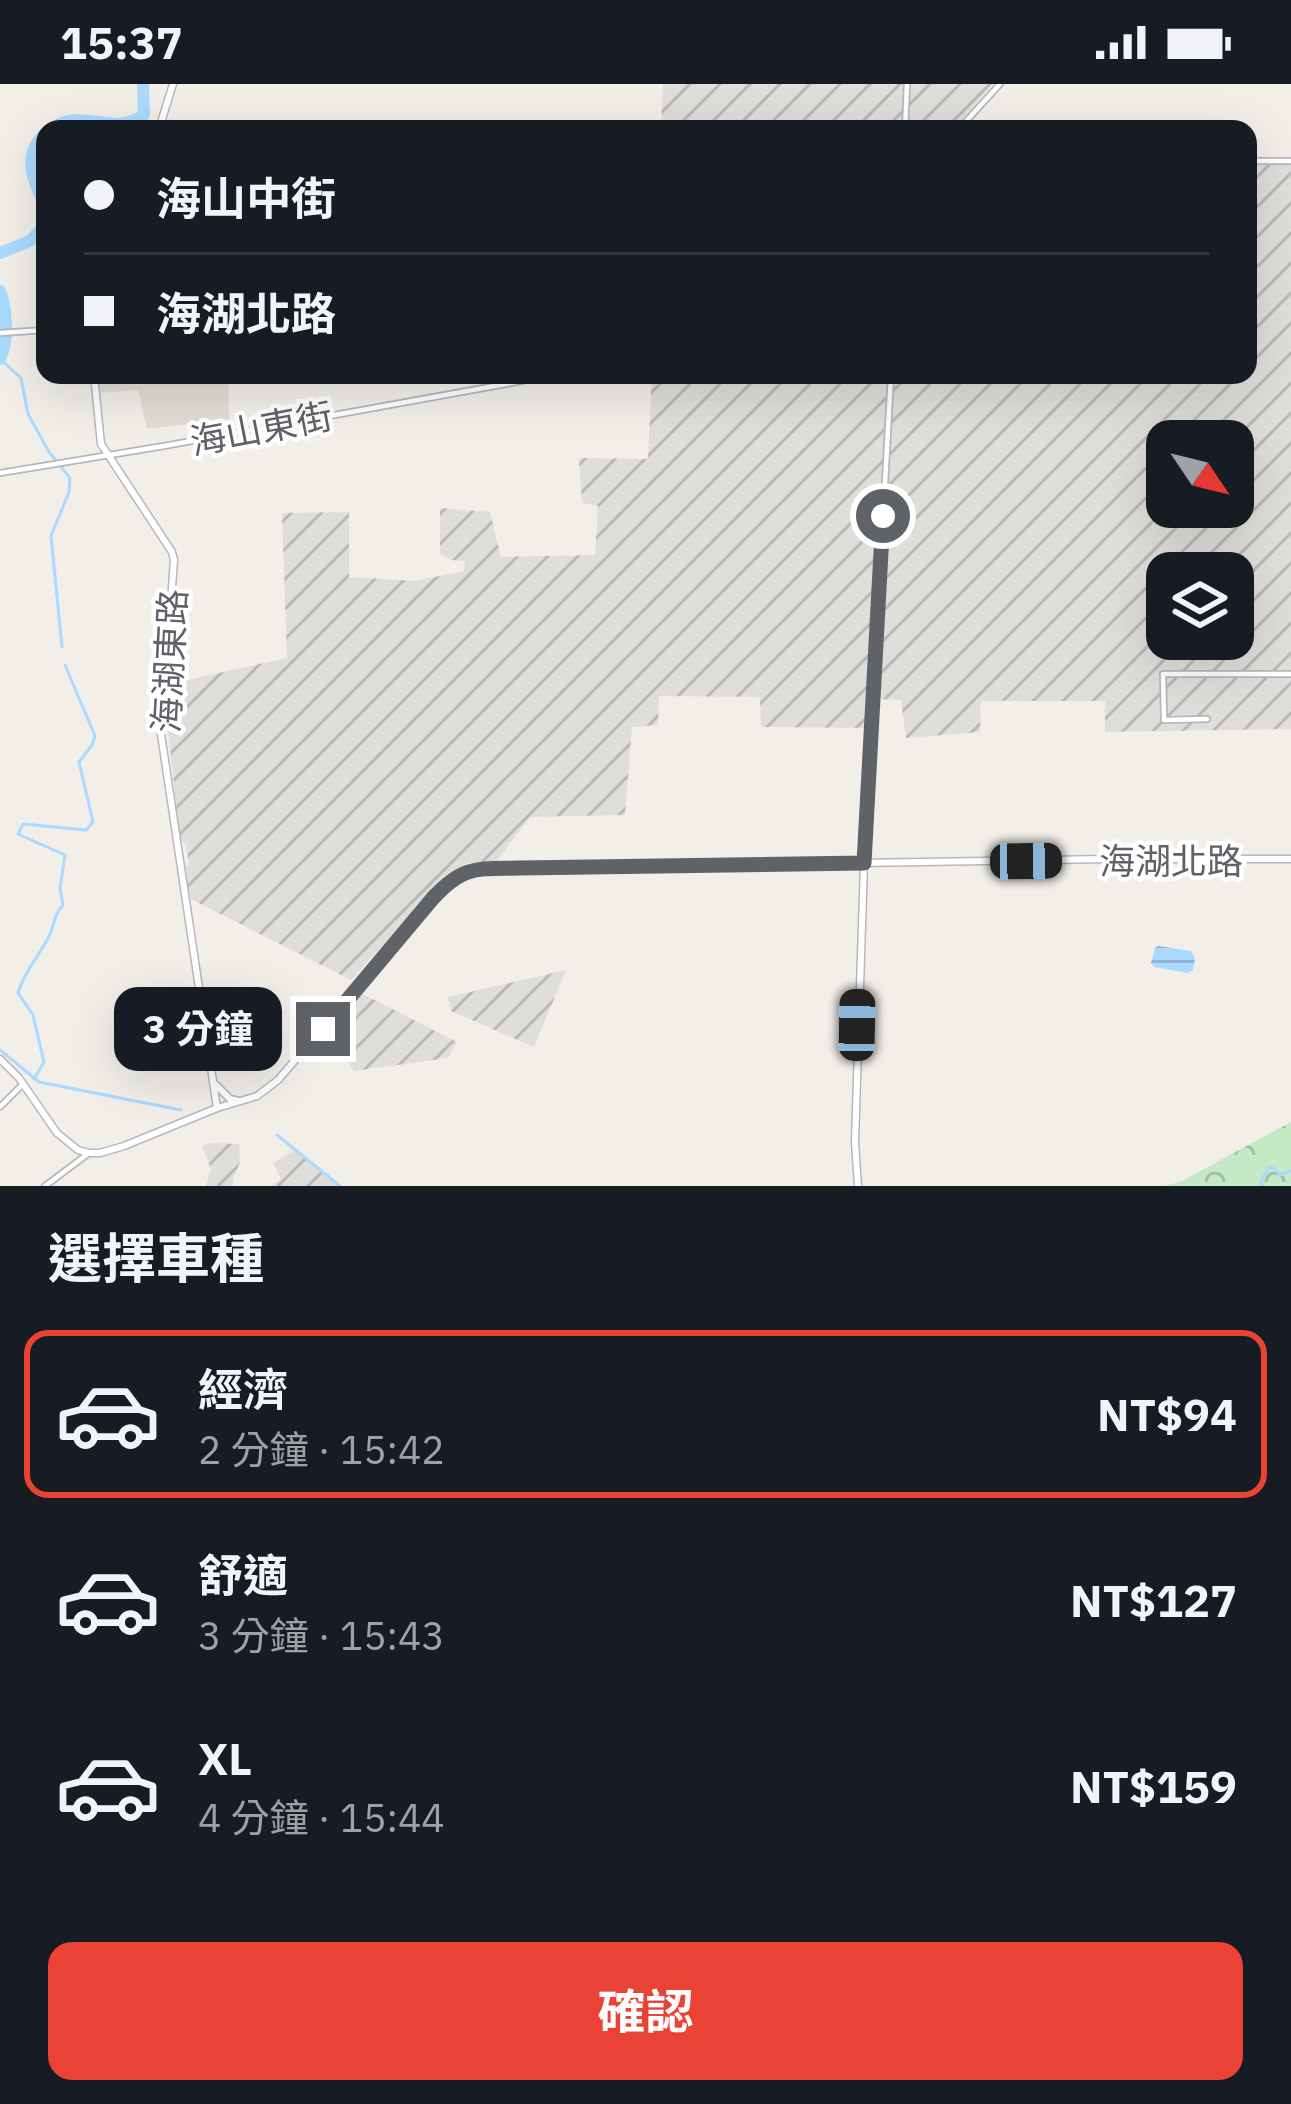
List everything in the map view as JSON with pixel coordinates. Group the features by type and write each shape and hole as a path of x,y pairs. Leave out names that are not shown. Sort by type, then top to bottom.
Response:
{"street":[{"path":"162,120 173,84"},
{"path":"906,120 908,84"},
{"path":"967,120 1000,84"},
{"path":"1257,161 1291,161"},
{"path":"0,333 36,331"},
{"name":"海湖東路","path":"95,384 99,434 108,455 174,560 160,734 217,1108"},
{"name":"海山東街","path":"0,473 505,384"},
{"path":"858,1186 855,1142 864,863 891,384"},
{"path":"1207,719 1164,720 1163,674 1291,674"},
{"name":"海湖北路","path":"89,1153 124,1146 271,1087 433,898 464,872 1291,859"},
{"path":"0,1059 57,1133 89,1153"},
{"path":"215,1082 224,1094 240,1102"},
{"path":"0,1107 23,1084"},
{"path":"45,1186 89,1153"}],"shaded area":[{"path":"663,84 993,84 961,120 661,120"},
{"path":"1257,158 1291,159 1291,729 1105,732 1105,701 981,701 980,732 906,738 901,700 878,699 877,728 761,727 760,697 659,696 658,725 632,727 625,815 530,817 494,864 468,863 448,874 351,980 187,897 184,869 189,863 180,839 168,730 169,684 287,658 282,513 349,512 349,577 415,581 464,571 465,561 440,554 440,508 490,512 501,557 595,555 598,506 582,503 579,458 648,459 652,384 1257,384"},
{"path":"100,384 228,384 229,419 147,429 138,390 101,393"},
{"path":"566,970 534,1047 451,1011 448,997"},
{"path":"359,992 457,1042 448,1058 354,1071 328,1028"},
{"path":"239,1144 233,1186 206,1186 211,1169 202,1147"},
{"path":"295,1150 340,1186 271,1186 281,1179 273,1163"}],"green space":[{"path":"1291,1122 1291,1186 1164,1186 1180,1182"}],"water":[{"path":"1158,946 1191,951 1193,970 1154,967 1151,963"}],"waterway":[{"path":"134,120 144,115 143,84"},
{"path":"36,145 31,159 36,184"},
{"path":"0,253 36,235"},
{"path":"0,291 6,325 0,359"},
{"path":"0,359 21,378 28,414 70,478 51,536 62,647"},
{"path":"34,1079 44,1062 33,1015 18,993 63,905 60,888 65,855 18,834 23,824 86,830 93,822 79,762 95,736 65,665"},
{"path":"0,1050 39,1082 181,1110"},
{"path":"277,1135 340,1186"},
{"path":"1262,1186 1268,1168 1280,1175 1291,1171"}],"route":[{"path":"323,1029 433,898 464,872 864,863 883,516"}]}
